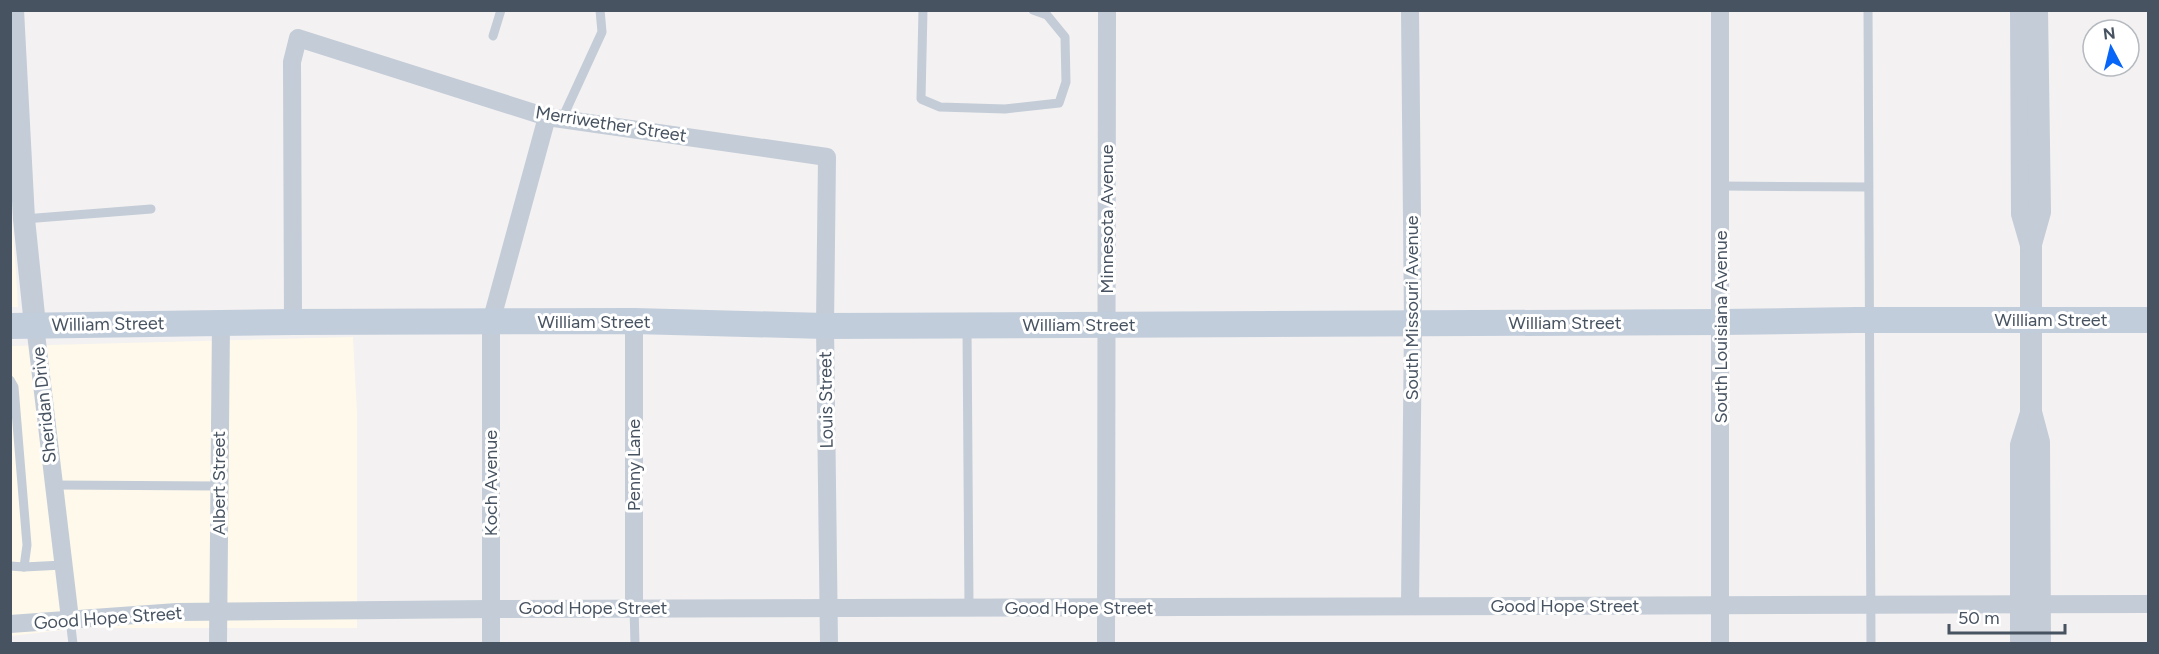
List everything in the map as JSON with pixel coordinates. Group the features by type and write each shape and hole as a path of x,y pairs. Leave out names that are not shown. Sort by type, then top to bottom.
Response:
{"main road":[{"name":"William Street","path":"23,326 221,322 491,321 967,326 2148,320"}],"street":[{"name":"Minnesota Avenue","path":"1106,644 1107,10"},
{"name":"South Missouri Avenue","path":"1410,10 1413,324 1410,606"},
{"name":"South Louisiana Avenue","path":"1720,10 1722,322 1720,644"},
{"path":"2021,10 2022,214 2031,245 2031,412 2038,442 2030,605 2021,644"},
{"path":"2031,245 2040,212 2037,10"},
{"name":"Sheridan Drive","path":"12,14 24,219 23,326 54,485 70,620"},
{"name":"Merriwether Street","path":"293,322 292,62 298,38 555,118 827,157"},
{"name":"Koch Avenue","path":"491,644 491,321 555,118"},
{"name":"Louis Street","path":"827,157 825,326 829,644"},
{"name":"Penny Lane","path":"634,321 634,608"},
{"name":"Albert Street","path":"218,644 221,322"},
{"name":"Good Hope Street","path":"10,624 177,612 491,609 1106,609 2148,604"},
{"path":"2030,605 2040,644"}],"lane":[{"path":"493,36 501,10"},
{"path":"555,118 602,32 600,10"},
{"path":"923,10 921,99 939,107 1005,109 1059,103 1066,82 1065,37 1047,15 1033,10"},
{"path":"1868,10 1870,644"},
{"path":"1721,186 1868,187"},
{"path":"24,219 151,209"},
{"path":"967,326 969,608"},
{"path":"10,380 14,387 27,545 24,567"},
{"path":"54,485 218,486"},
{"path":"10,566 63,565"},
{"path":"634,608 635,644"},
{"path":"70,620 73,644"}],"shaded area":[{"path":"10,193 16,272 18,307 11,307"},
{"path":"353,337 357,412 357,628 80,628 11,636 10,346"}]}
